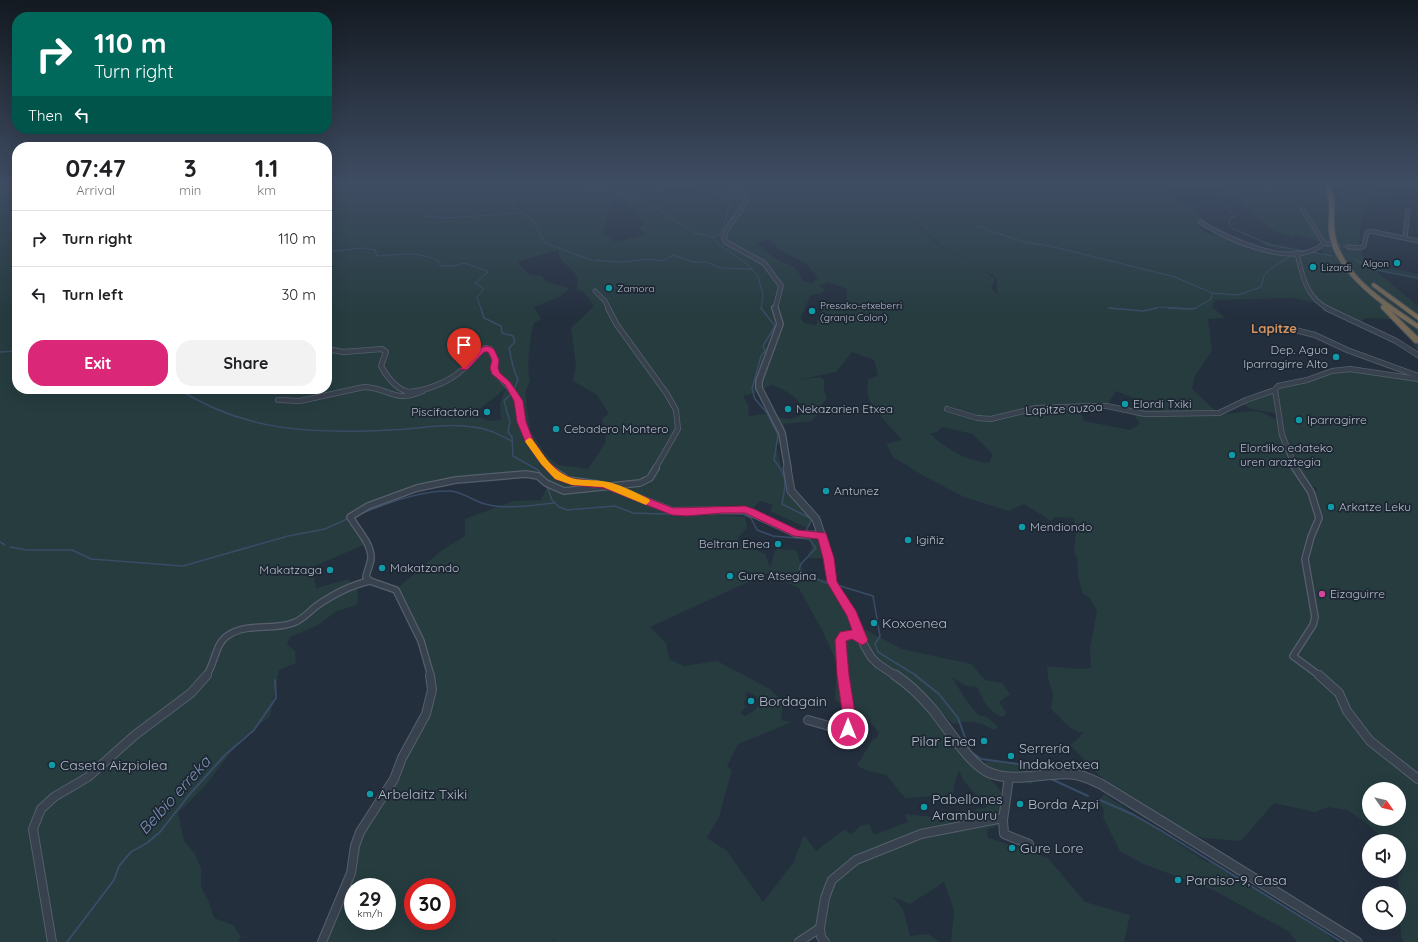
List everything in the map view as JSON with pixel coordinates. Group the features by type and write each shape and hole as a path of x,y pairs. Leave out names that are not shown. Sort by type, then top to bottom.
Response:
{"highway":[{"path":"1333,228 1333,240 1339,254 1351,268 1376,294 1418,327"},
{"path":"1339,228 1339,241 1351,268 1418,323"},
{"path":"1351,268 1418,318"},
{"path":"1351,268 1349,272 1366,291 1418,341"}],"street":[{"path":"726,228 724,238 726,242 764,264 781,286 775,307 780,324 759,381 759,388 782,433 791,491 816,519 829,558 833,585 852,614 862,640 874,661 916,692 932,709 957,743 980,767 990,773 1009,777 1072,774 1082,776 1101,784 1357,942"},
{"path":"1210,228 1217,232 1268,251 1285,254 1310,251 1318,248 1324,243 1330,244"},
{"path":"1314,228 1324,243"},
{"path":"1405,238 1406,228"},
{"path":"1349,247 1360,248 1364,246 1367,232 1370,231 1418,240"},
{"path":"1297,253 1299,266 1311,296 1319,304 1396,341 1418,355"},
{"path":"370,581 366,577 371,559 370,552 361,533 350,517 359,510 417,488 456,480 526,474 538,476 547,484 564,491 606,485 640,483 650,478 678,429 676,410 667,394 617,325 605,301 595,291"},
{"path":"1295,330 1315,335 1347,350 1418,376"},
{"path":"332,351 342,353 378,348 384,349 386,352 381,366 386,374 402,389 408,392 429,387"},
{"path":"278,400 312,399 365,387 397,397 408,397 456,375 482,350 488,348 494,356 496,374 513,391 520,406 522,422 529,441 544,462 558,476 572,482 606,485 672,511 686,512 723,509 751,511 779,527 797,534 822,535"},
{"name":"Lapitze auzoa","path":"947,409 977,418 991,419 1036,408 1092,406 1107,406 1145,414 1219,413 1246,400 1274,390 1278,386 1307,380 1332,371 1350,369 1418,379"},
{"path":"1274,390 1282,435 1292,463 1311,492 1319,518 1310,537 1305,559 1310,580 1315,617 1313,625 1294,652 1294,656 1326,680 1339,693 1347,711 1370,741 1418,779"},
{"path":"52,942 42,878 36,855 33,829 35,820 40,810 58,794 88,777 142,728 179,703 196,688 206,678 213,664 220,641 228,635 256,626 287,625 295,623 331,598 362,582 370,581 396,590 421,641 432,678 432,690 426,714 402,758 394,779 360,832 355,846 351,873 322,942"},
{"path":"808,720 843,730 848,729 851,726 843,675 840,640 844,635 853,634 862,640"},
{"path":"1009,777 1010,787 1003,818 1004,834 1029,844"},
{"path":"825,942 821,937 820,928 825,898 829,887 832,880 856,860 921,834 1003,818"},
{"path":"799,942 820,928"}],"green space":[{"path":"0,228 12,228 12,394 332,394 332,228 605,228 603,234 616,242 647,234 638,228 921,228 939,246 958,255 943,247 923,228 1200,228 1206,233 1235,239 1268,251 1285,254 1287,251 1262,245 1263,241 1323,255 1322,249 1326,244 1360,250 1367,263 1418,274 1418,280 1376,271 1418,306 1418,352 1410,338 1390,319 1367,318 1358,323 1319,304 1294,298 1215,300 1212,307 1226,318 1208,319 1212,351 1195,376 1192,389 1217,412 1215,415 1252,411 1261,412 1277,420 1285,448 1290,458 1284,437 1278,400 1274,390 1278,386 1307,380 1332,371 1350,369 1418,379 1418,942 1404,942 1401,937 1401,930 1406,930 1406,886 1398,886 1398,878 1406,878 1406,834 1378,834 1369,826 1406,826 1406,782 1362,782 1362,820 1347,810 1328,807 1315,812 1274,803 1241,841 1203,838 1188,832 1100,776 1070,745 1077,740 1084,731 1080,733 1069,727 1051,709 1053,693 1048,679 1047,666 1078,669 1091,668 1090,648 1097,611 1089,597 1083,594 1078,577 1077,557 1074,552 1076,532 1074,518 1055,517 1051,521 1024,504 1009,511 964,497 922,475 893,457 886,444 902,440 877,412 868,396 868,380 878,375 874,360 852,352 836,372 797,380 820,377 824,380 824,390 827,398 819,408 820,413 811,421 784,424 785,442 776,445 783,474 790,475 794,496 816,519 812,521 807,528 770,511 773,505 760,501 751,510 743,508 709,510 715,515 745,517 747,528 737,539 742,544 765,554 770,567 776,549 796,550 805,577 828,580 852,619 856,631 864,629 902,649 971,664 985,680 1002,683 1010,694 999,702 1007,713 1003,717 990,709 977,687 966,686 952,677 964,697 978,715 987,717 998,727 993,730 973,722 953,724 921,691 917,696 950,737 964,758 979,771 988,760 1025,765 1034,781 1031,785 1022,782 988,777 1000,790 1004,802 1001,814 1001,825 988,829 987,837 1048,858 1085,902 1130,915 1124,942 951,942 954,910 944,882 910,904 893,897 903,909 910,936 928,934 940,942 829,942 819,926 792,942 556,942 551,938 554,942 324,942 344,892 344,930 396,930 396,878 349,878 359,836 367,820 388,790 409,751 429,703 431,676 425,653 416,632 394,591 442,550 465,536 465,519 513,501 541,500 548,484 539,475 526,474 456,479 405,490 407,495 352,518 347,522 359,533 364,545 312,567 316,588 349,579 351,584 297,620 284,623 266,623 277,626 300,620 347,591 358,587 357,605 337,611 318,625 290,637 287,644 295,651 296,663 279,670 270,716 240,740 205,786 178,813 184,841 195,854 201,868 201,887 209,902 214,918 233,925 241,937 238,942 0,942","holes":["768,240 774,243 776,248 808,265 818,278 812,283 803,281 795,268 772,256 757,244","558,250 562,261 574,272 577,277 578,283 576,290 583,291 594,306 571,328 576,366 573,381 597,395 609,414 602,418 606,442 588,469 558,465 545,454 530,430 525,392 530,381 528,361 534,323 541,319 534,307 559,297 570,288 546,282 542,276 530,275 517,262","975,265 994,276 997,280 997,292 1001,296 991,287 995,280 993,277","828,282 847,289 846,302 842,305 824,304 816,325 804,323 801,318 810,296 822,293 825,290 819,285","772,385 796,398 804,413 799,417 789,419 764,414 748,416 749,407 743,395 755,393","506,388 500,403 501,420 490,421 472,415","1116,391 1133,398 1137,412 1132,412 1140,424 1130,430 1084,421 1079,408 1106,407","942,427 973,434 993,455 989,463 972,460 950,449 930,434 937,432","1296,470 1308,483 1317,488 1317,492 1311,488 1321,522 1317,527 1309,552 1305,550 1310,531 1317,520 1310,493","768,573 799,588 823,632 837,663 835,700 843,704 850,702 850,714 870,723 879,733 876,739 873,739 857,765 865,770 886,775 905,798 953,795 954,784 959,771 963,780 987,808 976,809 970,824 957,814 940,814 932,817 905,814 908,822 874,835 869,824 860,826 851,835 845,829 816,851 804,835 793,863 763,902 727,851 707,838 719,817 732,770 727,766 738,744 792,722 781,720 783,702 770,689 717,661 684,666 669,659 666,643 650,627","747,692 760,698 761,701 755,710 745,716 740,714 746,706 743,704 747,697 745,696","862,862 848,870 836,882 826,902 824,901 822,897 828,883 836,873 847,866"]},
{"path":"1269,228 1361,228 1359,246 1355,247 1324,243 1296,234 1293,237 1275,232"},
{"path":"1273,392 1275,413 1250,409 1242,403"},
{"path":"809,537 825,541 832,555 822,558 809,558 809,551 812,549"},
{"path":"1104,794 1208,863 1211,860 1322,929 1335,942 1297,942 1288,931 1213,890 1141,863 1120,851 1103,817 1104,810 1099,801"}],"waterway":[{"path":"537,228 545,243 591,260"},
{"path":"687,228 694,233 711,236 718,244 746,263 752,269"},
{"path":"712,237 721,233 723,228"},
{"path":"982,228 1024,242 1050,246 1175,277 1212,293"},
{"path":"1232,228 1270,245 1304,251"},
{"path":"332,251 362,248 375,250 377,256 401,254 425,256 440,262 440,266 455,266 464,263 487,271 488,272 475,283 484,289 477,297 481,309"},
{"path":"1311,252 1332,256"},
{"path":"594,260 620,262 650,259 662,261 674,255 693,262 706,262 721,268 752,269"},
{"path":"1212,293 1238,295 1261,287 1264,276 1270,269 1292,255"},
{"path":"1355,259 1371,269 1418,278"},
{"path":"752,269 758,276 763,295 761,308"},
{"path":"1195,308 1211,299 1212,293"},
{"path":"1154,309 1159,307 1177,308"},
{"path":"481,308 484,318 501,326 502,333 513,336 515,342 509,348 513,368 518,379 514,390"},
{"path":"761,308 775,326 763,346 765,351 761,356 752,389 755,399 767,413 778,435 774,460 782,471 785,480 782,504 812,519 805,533"},
{"path":"1115,309 1109,308 1143,311 1154,309"},
{"path":"1169,308 1177,308"},
{"path":"1177,308 1195,308"},
{"path":"1177,308 1186,309"},
{"path":"0,352 12,351"},
{"path":"512,393 504,401 510,422 508,432 512,437 513,456 538,470 546,481"},
{"path":"187,394 203,403 229,414 254,422 280,427 307,430 361,431 440,426 465,426 490,431 512,441"},
{"path":"547,486 552,500 555,503"},
{"path":"362,513 405,498 440,491 455,492 481,503 502,507 555,503"},
{"path":"555,503 559,507 567,510 615,506 633,513 697,515 708,513 743,514 751,518 757,530 773,536 809,539 816,548 801,564 799,569 804,574 829,584"},
{"path":"10,547 27,550 72,550 91,559 183,566 288,536 325,529 347,519"},
{"path":"0,542 5,545"},
{"path":"837,585 873,596 880,636 875,644 878,652 917,676"},
{"path":"915,675 939,694 958,718 970,751 981,759 1026,765 1038,772"},
{"name":"Belbio erreka","path":"67,942 114,880 119,866 131,852 147,843 160,832 189,795 225,755 254,730 276,698 275,680"},
{"path":"1049,778 1088,796"},
{"path":"1100,800 1134,815 1160,830 1342,942"}],"tunnel":[{"path":"1333,244 1349,247"}],"slow traffic":[{"path":"529,441 544,462 558,476 572,482 603,484 620,489 646,501"}],"place":[{"name":"Algon","path":"1397,263"},
{"name":"Lizardi","path":"1313,267"},
{"name":"Zamora","path":"609,288"},
{"name":"Presako-etxeberri (granja Colon)","path":"812,311"},
{"name":"Dep. Agua Iparragirre Alto","path":"1336,357"},
{"name":"Elordi Txiki","path":"1125,404"},
{"name":"Nekazarien Etxea","path":"788,409"},
{"name":"Piscifactoria","path":"487,412"},
{"name":"Iparragirre","path":"1299,420"},
{"name":"Cebadero Montero","path":"556,429"},
{"name":"Elordiko edateko uren araztegia","path":"1232,455"},
{"name":"Antunez","path":"826,491"},
{"name":"Arkatze Leku","path":"1331,507"},
{"name":"Mendiondo","path":"1022,527"},
{"name":"Igiñiz","path":"908,540"},
{"name":"Beltran Enea","path":"778,544"},
{"name":"Makatzondo","path":"382,568"},
{"name":"Makatzaga","path":"330,570"},
{"name":"Gure Atsegina","path":"730,576"},
{"name":"Eizaguirre","path":"1322,594"},
{"name":"Koxoenea","path":"874,623"},
{"name":"Bordagain","path":"751,701"},
{"name":"Pilar Enea","path":"984,741"},
{"name":"Serrería Indakoetxea","path":"1011,756"},
{"name":"Caseta Aizpiolea","path":"52,765"},
{"name":"Arbelaitz Txiki","path":"370,794"},
{"name":"Borda Azpi","path":"1020,804"},
{"name":"Pabellones Aramburu","path":"924,807"},
{"name":"Gure Lore","path":"1012,848"},
{"name":"Paraiso-9, Casa","path":"1178,880"}],"district":[{"name":"Lapitze","path":"1274,328"}],"route":[{"path":"464,369 468,363 485,348 492,351 496,360 494,368 496,374 508,384 519,401 522,422 529,441 544,462 558,476 572,482 603,484 620,489 658,507 672,511 686,512 723,509 745,510 751,511 779,527 797,534 822,535 829,558 832,582 852,614 862,640 853,634 844,635 840,640 843,675 851,726 848,729"}]}
